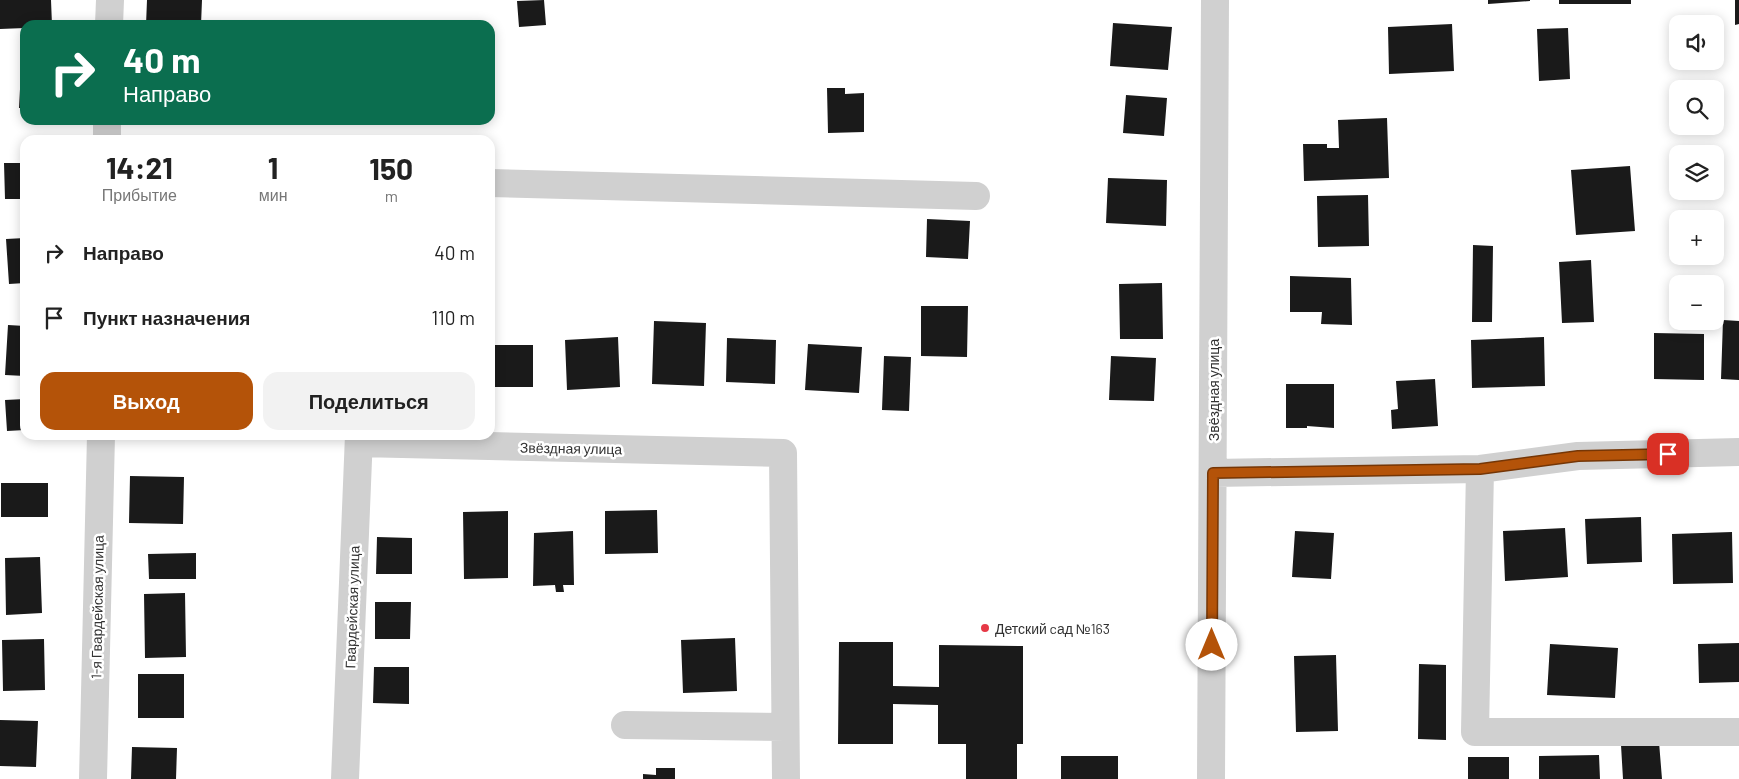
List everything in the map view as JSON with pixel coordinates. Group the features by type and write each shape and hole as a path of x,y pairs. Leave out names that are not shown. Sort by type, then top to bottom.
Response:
{"street":[{"path":"109,20 110,0"},
{"name":"Звёздная улица","path":"1211,779 1215,0"},
{"path":"495,183 976,196"},
{"name":"1-я Гвардейская улица","path":"94,779 101,440"},
{"name":"Гвардейская улица","path":"345,779 359,440"},
{"name":"Звёздная улица","path":"389,440 783,453 785,727"},
{"path":"1213,473 1480,469 1578,456 1739,452"},
{"path":"1480,469 1475,732 1739,732"},
{"path":"626,725 785,727 786,779"}],"building":[{"path":"0,0 51,0 52,20 20,20 20,28 0,29"},
{"path":"147,0 202,0 201,20 146,20"},
{"path":"544,0 546,25 519,27 517,1"},
{"path":"1488,0 1530,0 1530,1 1488,4"},
{"path":"1559,0 1631,0 1631,4 1559,4"},
{"path":"1735,0 1739,0 1739,24 1735,25"},
{"path":"1113,23 1172,27 1168,70 1110,66"},
{"path":"1452,24 1454,71 1389,74 1388,27"},
{"path":"1568,28 1570,79 1539,81 1537,29"},
{"path":"827,88 845,88 845,94 864,93 864,132 828,133"},
{"path":"1126,95 1167,98 1164,136 1123,133"},
{"path":"1387,118 1389,178 1304,181 1303,144 1327,144 1327,148 1339,148 1338,120"},
{"path":"4,163 20,163 20,199 5,199"},
{"path":"1630,166 1635,231 1576,235 1571,170"},
{"path":"1108,178 1167,180 1166,226 1106,223"},
{"path":"1368,195 1369,246 1318,247 1317,196"},
{"path":"927,219 970,221 968,259 926,257"},
{"path":"20,238 20,283 9,284 6,239"},
{"path":"1473,245 1493,246 1492,322 1472,322"},
{"path":"1591,260 1594,322 1562,323 1559,262"},
{"path":"1290,276 1351,278 1352,325 1321,324 1322,312 1290,312"},
{"path":"1162,283 1163,339 1120,339 1119,284"},
{"path":"921,306 968,306 967,357 921,356"},
{"path":"1724,320 1739,321 1739,380 1721,379"},
{"path":"654,321 706,323 704,386 652,384"},
{"path":"8,325 20,326 20,376 5,375"},
{"path":"1654,333 1704,334 1704,380 1654,379"},
{"path":"618,337 620,387 567,390 565,340"},
{"path":"1544,337 1545,386 1472,388 1471,340"},
{"path":"727,338 776,340 775,384 726,382"},
{"path":"808,344 862,347 859,393 805,390"},
{"path":"495,345 533,345 533,387 495,387"},
{"path":"884,356 911,357 909,411 882,410"},
{"path":"1111,356 1156,358 1154,401 1109,400"},
{"path":"1435,379 1438,426 1392,429 1391,410 1398,409 1396,381"},
{"path":"1286,384 1334,384 1334,428 1307,426 1307,428 1286,428"},
{"path":"20,399 20,430 7,431 5,400"},
{"path":"130,476 184,477 183,524 129,523"},
{"path":"1,483 48,483 48,517 1,517"},
{"path":"657,510 658,553 605,554 605,511"},
{"path":"508,511 508,578 464,579 463,512"},
{"path":"1641,517 1642,562 1587,564 1585,519"},
{"path":"1565,528 1568,577 1505,581 1503,531"},
{"path":"573,531 574,585 563,585 564,592 556,592 555,585 533,586 534,533"},
{"path":"1295,531 1334,533 1331,579 1292,577"},
{"path":"1732,532 1733,583 1673,584 1672,534"},
{"path":"377,537 412,538 412,574 376,574"},
{"path":"196,553 196,579 149,579 148,554"},
{"path":"40,557 42,613 6,615 5,558"},
{"path":"185,593 186,657 145,658 144,594"},
{"path":"375,602 411,602 410,639 375,639"},
{"path":"735,638 737,691 683,693 681,640"},
{"path":"44,639 45,690 3,691 2,640"},
{"path":"839,642 893,642 893,686 939,687 939,645 1023,646 1023,744 1017,744 1017,779 966,779 966,744 938,744 938,705 893,704 893,744 838,744"},
{"path":"1739,643 1739,682 1699,683 1698,644"},
{"path":"1550,644 1618,648 1615,698 1547,695"},
{"path":"1336,655 1338,731 1296,732 1294,656"},
{"path":"1419,664 1446,665 1446,740 1418,739"},
{"path":"374,667 409,667 409,704 373,703"},
{"path":"138,674 184,674 184,718 138,718"},
{"path":"0,720 38,721 36,767 0,766"},
{"path":"1659,742 1662,779 1623,779 1621,745"},
{"path":"132,747 177,748 176,779 131,779"},
{"path":"1599,755 1600,779 1539,779 1539,756"},
{"path":"1061,756 1118,756 1118,779 1061,779"},
{"path":"1468,757 1509,757 1509,779 1468,779"},
{"path":"656,768 675,768 675,779 643,779 643,774 656,775"}],"place":[{"name":"Детский cад №163","path":"985,628"}],"route":[{"path":"1212,645 1213,473 1480,469 1578,456 1668,454"}]}
